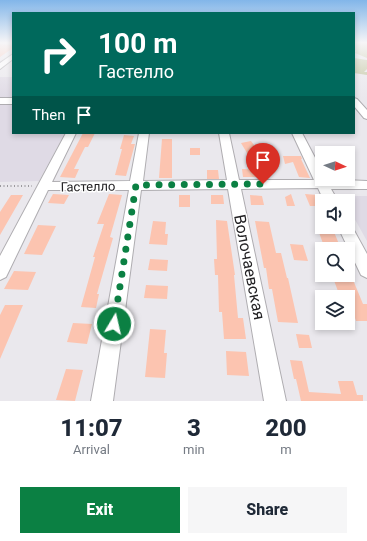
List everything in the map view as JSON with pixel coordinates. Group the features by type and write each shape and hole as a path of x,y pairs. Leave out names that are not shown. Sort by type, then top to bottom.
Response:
{"street":[{"path":"0,67 12,67"},
{"path":"0,101 12,100"},
{"path":"355,103 367,116"},
{"path":"0,272 70,134"},
{"path":"102,401 144,134"},
{"name":"Волочаевская","path":"224,134 275,401"},
{"path":"297,134 315,170"},
{"name":"Гастелло","path":"44,186 315,184"},
{"name":"Гастелло","path":"355,185 367,185"},
{"path":"349,234 367,270"}],"path":[{"name":"Гастелло","path":"0,186 44,186"}],"shaded area":[{"path":"0,77 12,77 12,134 64,134 39,181 0,182"},
{"path":"355,196 367,196 367,241 355,220"}],"green space":[{"path":"355,62 367,62 367,69 364,72 367,72 367,75 355,73"}],"building":[{"path":"82,134 94,134 88,147 85,147 74,169 79,169 75,178 60,177"},
{"path":"124,135 134,136 131,144 135,144 126,176 115,175"},
{"path":"162,139 172,139 172,178 159,178"},
{"path":"251,141 262,156 250,158 241,143"},
{"path":"190,148 200,148 200,155 190,155"},
{"path":"283,156 301,156 310,178 299,177 293,162 285,164"},
{"path":"242,169 261,170 263,177 243,177"},
{"path":"207,170 218,170 219,179 207,179"},
{"path":"53,194 69,195 64,204 48,203"},
{"path":"109,194 122,195 110,237 113,238 97,294 99,294 96,308 81,307 95,257 93,257 104,224 97,224"},
{"path":"291,194 295,206 287,206 285,197"},
{"path":"305,194 315,195 315,206 310,206"},
{"path":"11,195 23,195 0,235 0,212"},
{"path":"179,195 190,195 190,207 179,207"},
{"path":"211,195 223,195 224,204 211,204"},
{"path":"250,195 262,196 264,205 251,205"},
{"path":"216,220 227,221 235,275 238,318 243,318 246,339 224,339 222,312 219,312 218,275 215,275 214,259 217,259"},
{"path":"153,221 166,222 165,234 168,234 167,245 149,244"},
{"path":"255,221 269,222 276,253 281,253 298,323 278,322 272,289 269,289 266,268 264,268"},
{"path":"38,225 56,226 42,255 24,254"},
{"path":"320,234 335,234 338,242 322,242"},
{"path":"290,244 303,245 308,261 294,260"},
{"path":"150,259 168,260 167,271 148,270"},
{"path":"14,271 36,272 28,290 4,289"},
{"path":"335,282 354,282 363,304 367,304 367,321 356,321 355,290 338,290"},
{"path":"146,285 168,286 167,299 144,298"},
{"path":"5,305 23,305 0,359 0,315"},
{"path":"73,323 92,324 87,344 67,342"},
{"path":"150,329 166,330 164,353 167,353 165,378 145,377"},
{"path":"296,334 309,335 312,348 299,348"},
{"path":"226,351 246,352 249,376 227,375"},
{"path":"290,360 302,361 309,392 341,394 338,381 353,381 357,395 363,395 363,401 301,401"},
{"path":"66,369 83,370 75,401 56,400"}],"route":[{"path":"114,324 136,185 263,184"}]}
